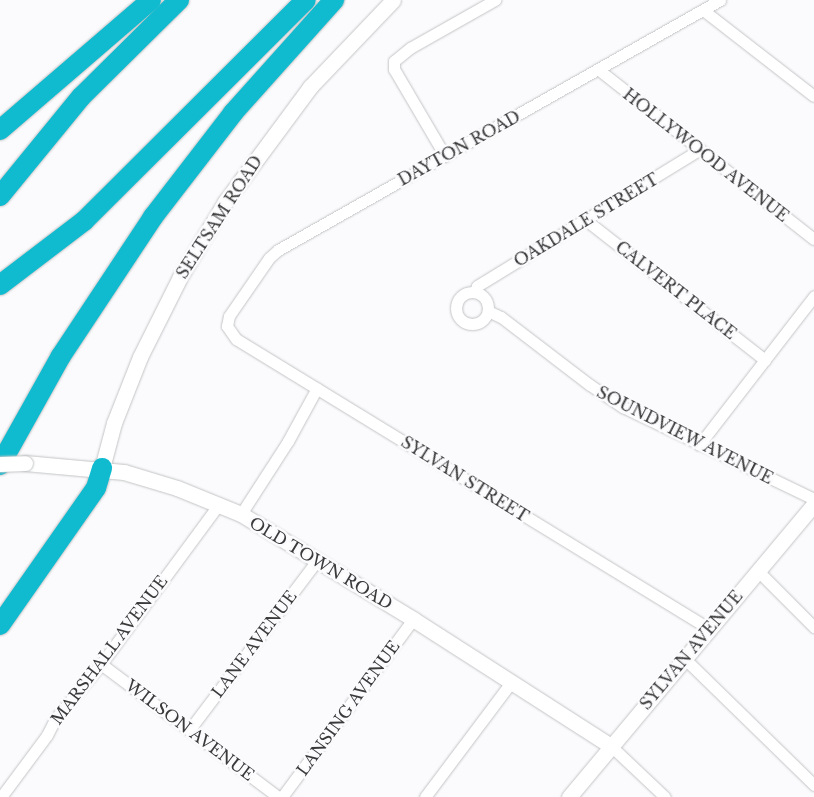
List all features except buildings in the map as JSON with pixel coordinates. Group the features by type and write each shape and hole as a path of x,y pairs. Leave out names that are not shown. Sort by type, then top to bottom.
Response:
{"highway":[{"path":"0,130 151,0"},
{"path":"0,196 81,97 179,0"},
{"path":"0,285 91,215 306,0"},
{"path":"0,465 78,328 153,217 233,113 334,0"},
{"path":"0,625 96,488 102,468"}],"main road":[{"name":"SELTSAM ROAD","path":"102,468 114,423 140,357 180,277 225,202 310,86 393,0"},
{"name":"OLD TOWN ROAD","path":"0,465 25,463 102,468 154,480 241,514 318,559 512,681 611,746"},
{"name":"SYLVAN AVENUE","path":"569,797 708,628 814,504"}],"street":[{"path":"445,156 394,69 394,60 410,48 495,0"},
{"name":"DAYTON ROAD","path":"227,326 229,316 269,258 278,250 720,0"},
{"path":"703,10 814,96"},
{"name":"HOLLYWOOD AVENUE","path":"598,70 814,239"},
{"name":"OAKDALE STREET","path":"475,292 477,286 587,221 699,150"},
{"name":"CALVERT PLACE","path":"587,221 765,360"},
{"path":"475,292 466,293 458,299 456,308 459,317 473,324 482,320 488,311"},
{"name":"SOUNDVIEW AVENUE","path":"475,292 487,301 488,311 501,317 606,396 699,445 814,499"},
{"path":"699,445 814,296"},
{"name":"SYLVAN STREET","path":"227,326 236,339 708,628"},
{"path":"241,514 288,441 317,388"},
{"name":"MARSHALL AVENUE","path":"0,797 47,735 55,719 101,664 219,504"},
{"name":"LANE AVENUE","path":"190,729 318,559"},
{"path":"757,570 814,627"},
{"name":"LANSING AVENUE","path":"282,797 413,619"},
{"path":"684,658 814,785"},
{"name":"WILSON AVENUE","path":"101,664 278,797"},
{"path":"425,797 512,681"},
{"path":"611,746 665,797"}]}
